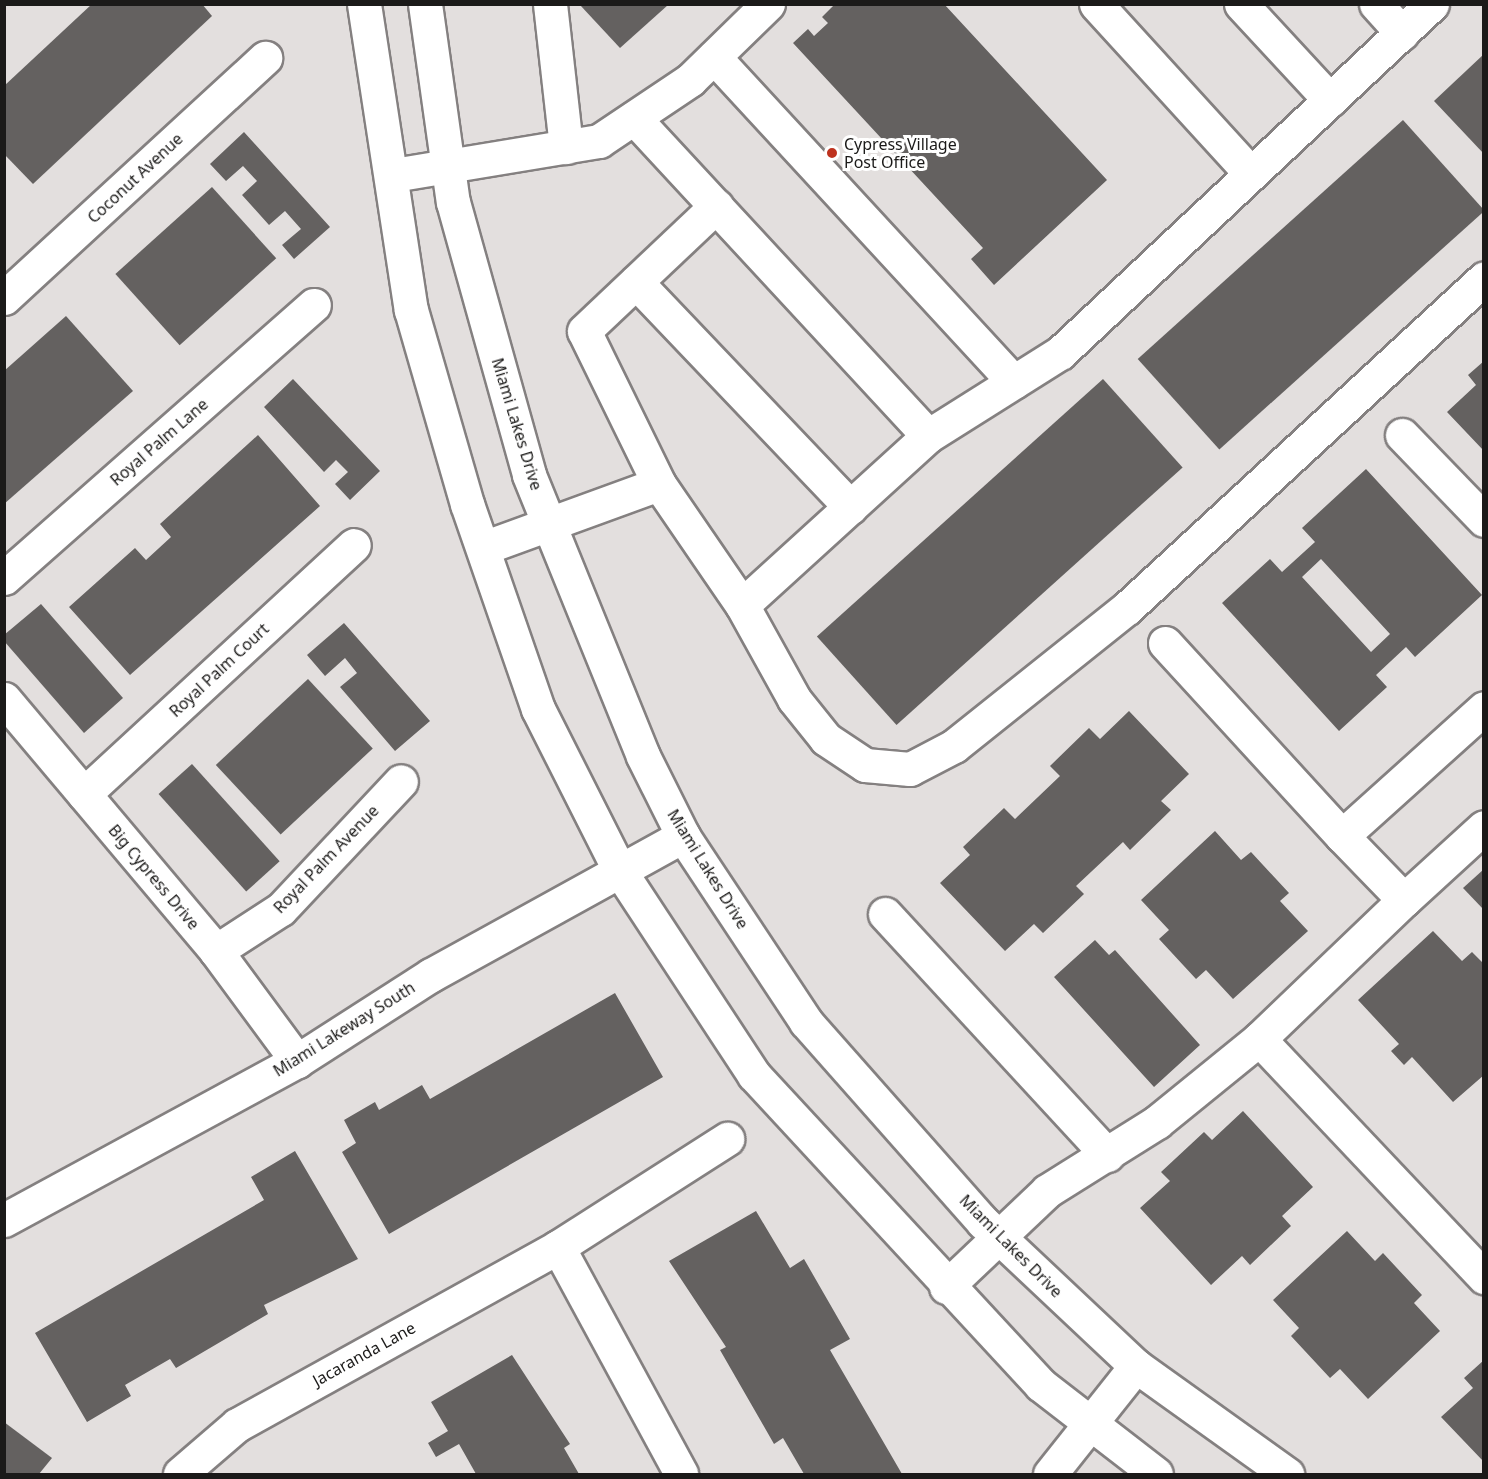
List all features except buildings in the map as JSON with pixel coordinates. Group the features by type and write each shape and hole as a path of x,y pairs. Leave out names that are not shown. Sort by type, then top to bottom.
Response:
{"street":[{"path":"364,4 393,175 411,310 483,548 538,709 620,871 754,1075 946,1287 1086,1424 1156,1474"},
{"name":"Miami Lakes Drive","path":"425,4 447,166 530,475 643,756 684,836 806,1022 997,1235 1136,1366 1287,1474"},
{"path":"550,4 566,147"},
{"path":"393,175 599,141 634,118 714,57 768,4"},
{"path":"1096,4 1251,174"},
{"path":"1241,4 1330,100"},
{"path":"1376,4 1402,33"},
{"path":"742,605 928,436 1060,353 1432,4"},
{"path":"714,57 1014,382"},
{"name":"Coconut Avenue","path":"4,298 266,58"},
{"path":"634,118 928,436"},
{"path":"716,206 584,331 659,484 742,605 794,699 826,739 865,765 910,769 954,746 1126,608 1484,278"},
{"path":"636,282 850,507"},
{"name":"Royal Palm Lane","path":"4,578 314,305"},
{"path":"1402,435 1484,520"},
{"path":"483,548 659,484"},
{"name":"Royal Palm Court","path":"84,795 354,545"},
{"path":"1165,643 1342,836 1404,900"},
{"name":"Big Cypress Drive","path":"4,699 216,951 297,1061"},
{"path":"1342,836 1482,712"},
{"name":"Royal Palm Avenue","path":"216,951 281,909 401,782"},
{"path":"946,1287 997,1235 1047,1191 1107,1155 1259,1039 1484,827"},
{"name":"Miami Lakeway South","path":"4,1220 297,1061 431,975 684,836"},
{"path":"885,914 1107,1155"},
{"path":"1259,1039 1484,1276"},
{"name":"Jacaranda Lane","path":"180,1474 237,1425 558,1247 727,1139"},
{"path":"558,1247 681,1474"},
{"path":"1050,1474 1086,1424 1136,1366"}],"place":[{"name":"Cypress Village Post Office","path":"832,153"}]}
